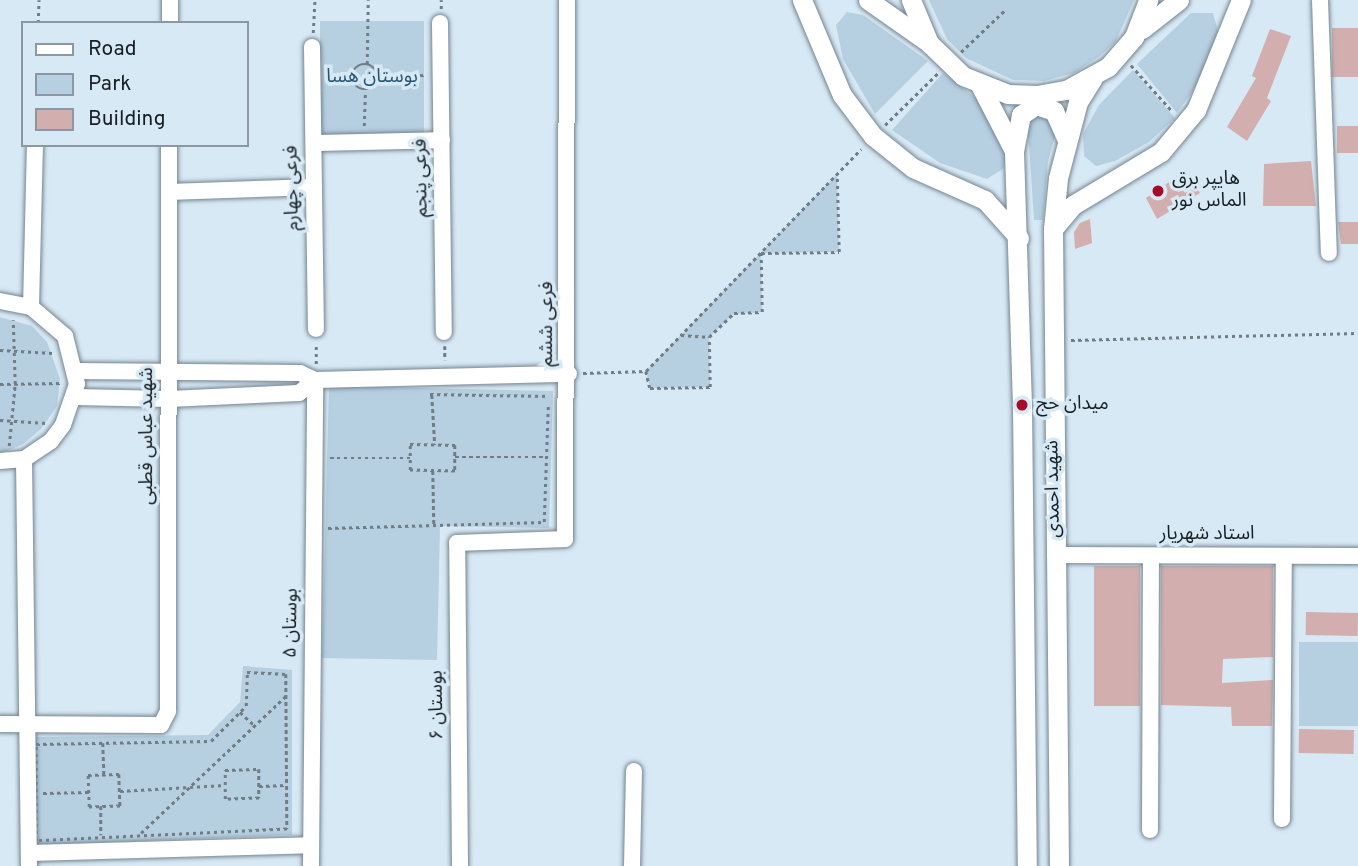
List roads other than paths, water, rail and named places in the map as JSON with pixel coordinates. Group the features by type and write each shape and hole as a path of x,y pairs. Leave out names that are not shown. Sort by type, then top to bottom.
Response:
{"main road":[{"path":"802,0 842,95 873,136 913,168 985,200 1019,238"},
{"path":"868,0 929,43 947,64 980,85 1037,95 1066,90 1093,78 1122,54 1134,37 1149,0"},
{"path":"911,0 929,43"},
{"path":"1134,37 1179,0"},
{"path":"1053,229 1073,205 1161,152 1184,124 1216,66 1229,22 1241,0"},
{"name":"شهید احمدی","path":"1059,866 1053,229 1068,141 1078,102 1093,78"},
{"name":"شهید احمدی","path":"980,85 1014,150 1019,238 1027,866"},
{"path":"1014,150 1021,115 1036,105 1054,111 1068,141"}],"street":[{"path":"170,0 170,21"},
{"name":"فرعی ششم","path":"457,543 565,540 569,374 567,0"},
{"path":"1320,0 1329,253"},
{"name":"فرعی پنجم","path":"440,23 444,332"},
{"name":"فرعی چهارم","path":"312,47 316,329"},
{"path":"314,143 442,140"},
{"path":"31,307 35,147"},
{"name":"شهید عباس قطبی","path":"27,724 161,725 168,711 169,147"},
{"path":"169,192 314,187"},
{"path":"0,301 31,307 65,336 75,371 75,397 51,441 24,459 5,456"},
{"path":"75,371 169,374 300,373 315,380 569,374"},
{"path":"75,397 169,399 299,393 315,380"},
{"name":"بوستان ۵","path":"311,866 315,380"},
{"path":"24,459 29,860 311,845"},
{"name":"بوستان ۶","path":"457,543 460,866"},
{"name":"استاد شهریار","path":"1055,555 1358,556"},
{"path":"1150,830 1151,556"},
{"path":"1282,819 1284,556"},
{"path":"0,724 27,724"},
{"path":"632,866 634,771"}],"place":[{"name":"هایپر برق الماس نور","path":"1158,191"},
{"name":"میدان حج","path":"1022,405"}],"park label":[{"name":"بوستان هسا","path":"372,78"}]}
